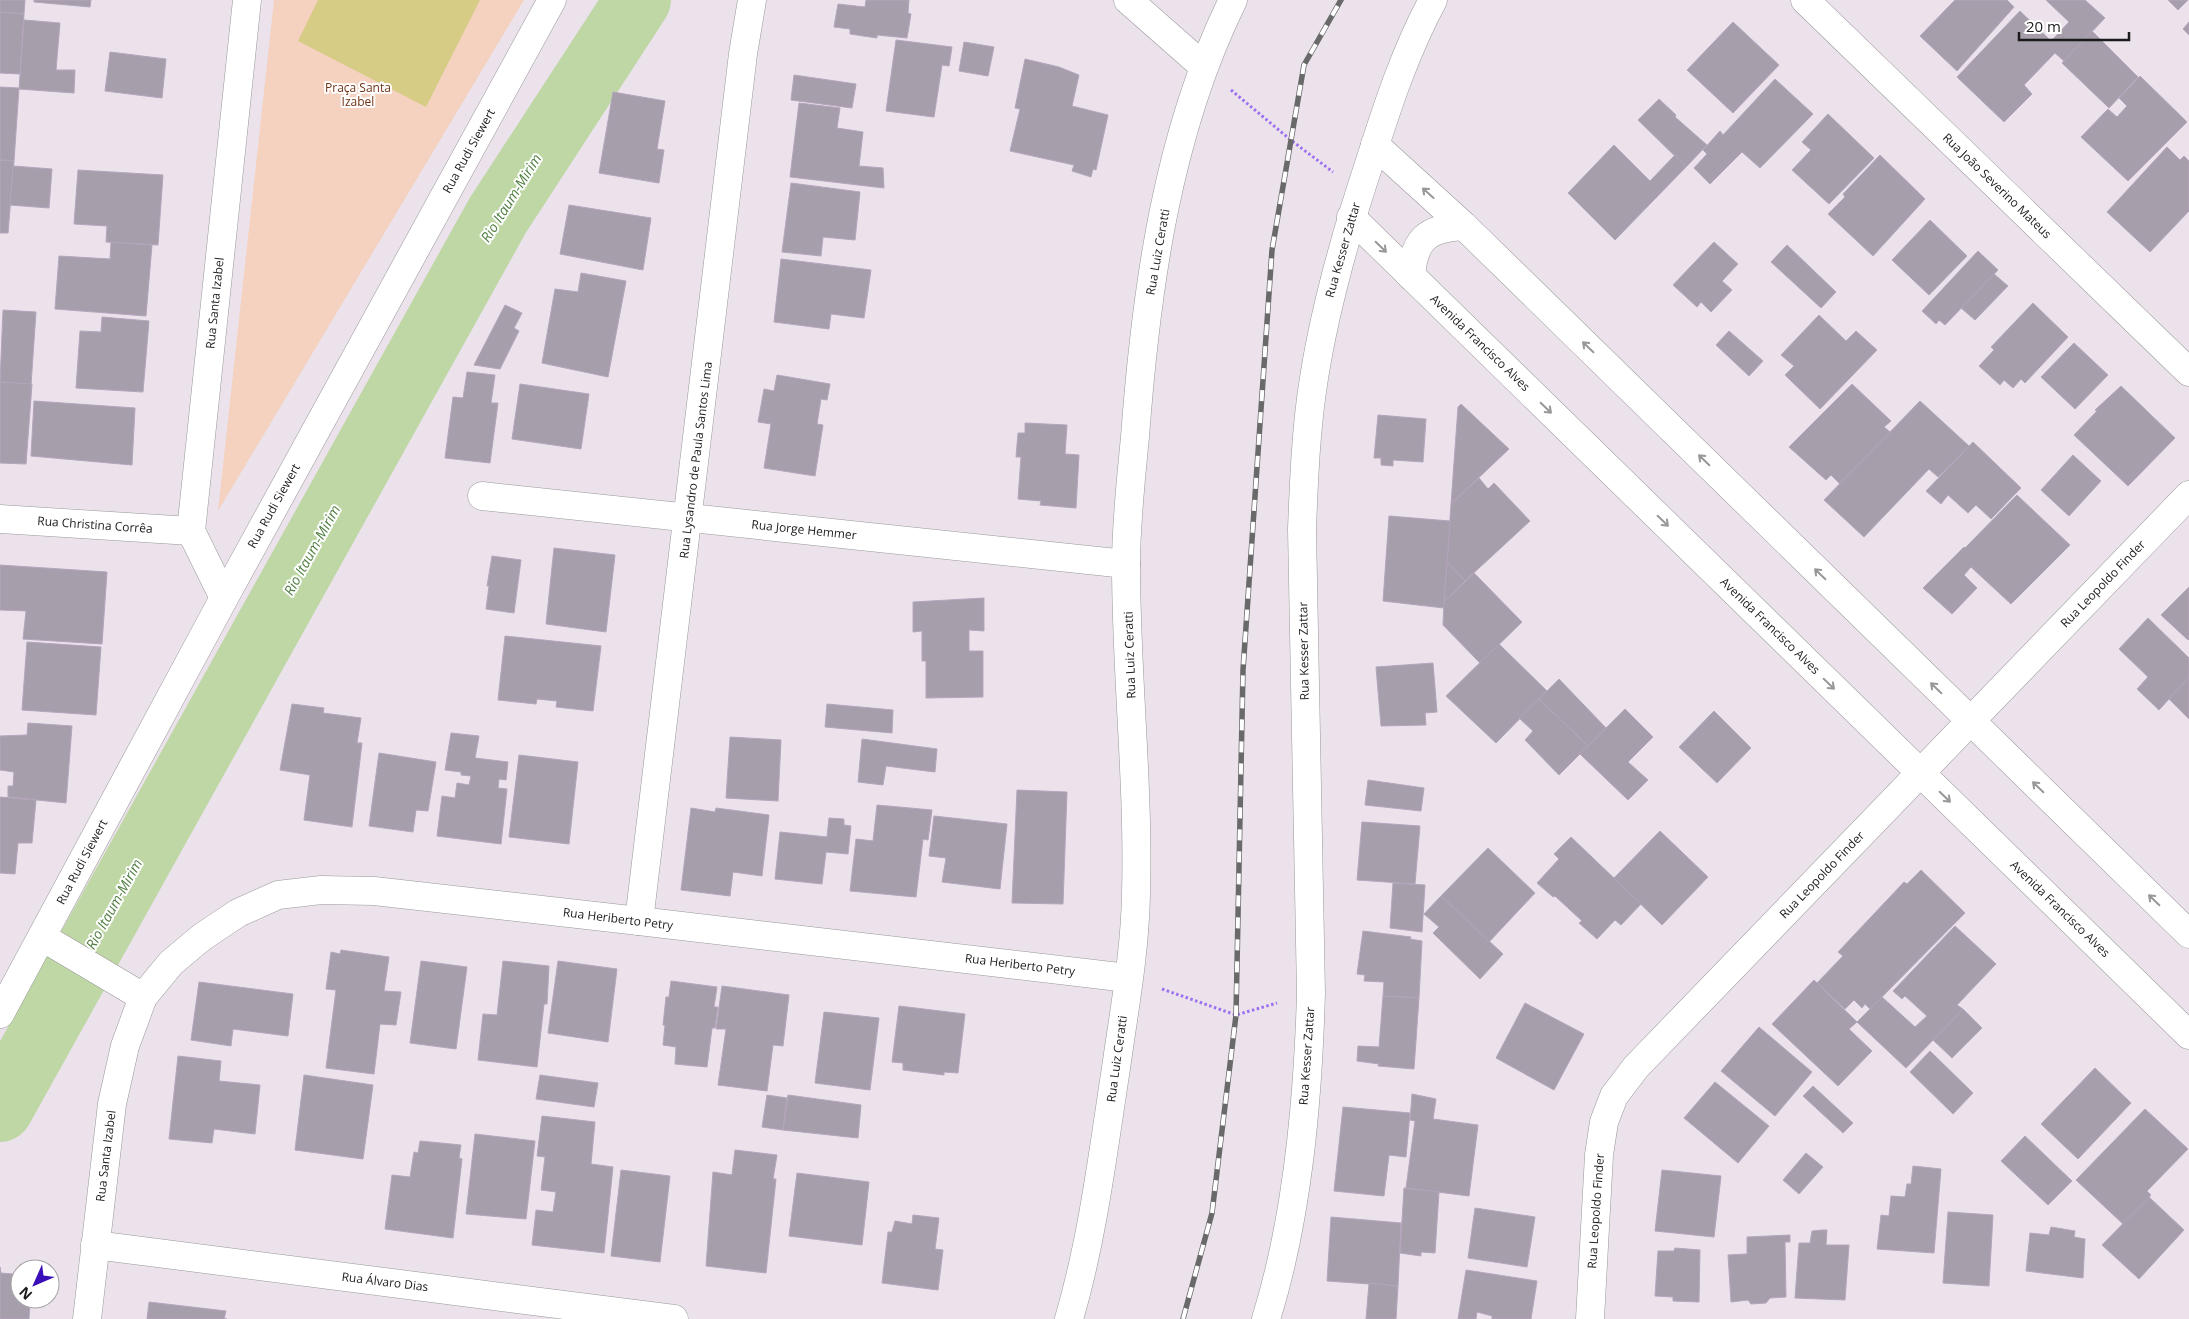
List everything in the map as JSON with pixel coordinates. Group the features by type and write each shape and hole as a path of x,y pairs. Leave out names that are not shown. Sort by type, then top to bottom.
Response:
{"street":[{"name":"Rua Santa Izabel","path":"191,531 247,0"},
{"name":"Rua Rudi Siewert","path":"0,1014 224,598 552,0"},
{"name":"Rua Lysandro de Paula Santos Lima","path":"639,921 689,518 743,54 752,0"},
{"path":"1128,0 1203,66"},
{"name":"Rua Luiz Ceratti","path":"1069,1319 1082,1270 1098,1190 1128,978 1136,900 1137,835 1126,564 1140,370 1150,295 1165,209 1203,66 1233,0"},
{"name":"Rua Kesser Zattar","path":"1266,1319 1277,1284 1290,1220 1309,1070 1311,993 1302,529 1305,458 1314,379 1330,292 1351,217 1392,92 1421,23 1434,0"},
{"name":"Rua João Severino Mateus","path":"1805,0 2189,372"},
{"path":"1375,145 1464,226 2189,934"},
{"name":"Avenida Francisco Alves","path":"1351,217 2189,1035"},
{"path":"1411,276 1413,255 1424,237 1443,227 1464,226"},
{"name":"Rua Leopoldo Finder","path":"1590,1319 1599,1154 1604,1122 1614,1096 1636,1067 2189,495"},
{"name":"Rua Jorge Hemmer","path":"482,496 1126,564"},
{"name":"Rua Christina Corrêa","path":"0,518 191,531"},
{"path":"191,531 224,598"},
{"name":"Rua Heriberto Petry","path":"143,998 171,963 202,937 238,913 278,896 321,890 374,891 1128,978"},
{"path":"42,937 143,998"},
{"name":"Rua Santa Izabel","path":"87,1319 112,1104 125,1046 143,998"},
{"name":"Rua Álvaro Dias","path":"95,1245 674,1319"}],"path":[{"path":"1203,66 1292,141 1360,192"},
{"path":"1128,978 1236,1015 1311,993"}],"green space":[{"name":"Praça Santa Izabel","path":"274,0 524,0 218,511"}],"shaded area":[{"path":"318,0 480,0 426,107 298,41"}],"building":[{"path":"0,0 25,0 24,14 0,12"},
{"path":"34,0 91,0 90,7 34,2"},
{"path":"866,0 909,0 908,13 911,14 907,38 877,35 877,38 850,34 850,29 834,27 838,4 865,7"},
{"path":"1955,0 2007,0 2014,7 1957,71 1920,36"},
{"path":"2046,0 2085,0 2105,18 2064,61 2055,53 2024,85 2032,94 2004,122 1957,77 2020,11 2051,41 2069,22"},
{"path":"2168,0 2188,0 2178,10"},
{"path":"0,12 24,14 20,74 0,73"},
{"path":"24,20 60,23 56,70 75,70 74,93 19,89"},
{"path":"1733,22 1779,65 1733,113 1687,70"},
{"path":"2189,22 2189,35 2183,29"},
{"path":"2092,31 2138,77 2109,108 2062,63"},
{"path":"896,40 952,47 949,66 942,65 934,117 886,111"},
{"path":"964,42 994,47 988,76 959,71"},
{"path":"110,52 166,59 162,98 105,91"},
{"path":"1025,59 1059,67 1079,75 1072,106 1108,115 1096,170 1093,169 1091,177 1072,171 1074,165 1010,151 1020,109 1015,108"},
{"path":"794,75 856,84 852,108 791,100"},
{"path":"2140,76 2187,122 2128,181 2081,137 2108,109 2117,117 2127,106 2119,98"},
{"path":"1775,79 1813,114 1760,168 1742,152 1710,184 1694,168 1707,154 1703,150 1720,131 1723,135"},
{"path":"0,87 19,88 14,161 0,160"},
{"path":"613,92 665,101 657,149 664,150 659,183 599,173"},
{"path":"1659,99 1676,115 1675,117 1707,145 1686,167 1638,120"},
{"path":"799,103 840,108 837,128 863,132 859,166 883,168 884,188 790,177"},
{"path":"1828,114 1874,158 1829,204 1792,170 1811,150 1802,142"},
{"path":"1614,145 1650,181 1675,155 1686,167 1615,240 1568,193"},
{"path":"2167,147 2180,160 2184,156 2189,161 2189,211 2150,252 2107,212"},
{"path":"1880,155 1925,199 1873,256 1828,214 1845,197 1843,194"},
{"path":"0,160 14,161 8,233 0,233"},
{"path":"13,166 52,169 49,208 10,205"},
{"path":"78,170 163,175 158,245 106,242 107,226 74,224"},
{"path":"791,183 860,192 855,240 823,237 821,256 782,252"},
{"path":"569,205 651,218 643,270 560,254"},
{"path":"1930,220 1967,256 1929,295 1892,260"},
{"path":"111,242 152,245 146,316 55,309 59,256 110,259"},
{"path":"1714,242 1738,264 1722,281 1732,290 1711,312 1701,302 1697,307 1673,285"},
{"path":"1787,245 1836,292 1821,308 1771,262"},
{"path":"1978,251 1998,270 1945,325 1939,320 1936,324 1922,311"},
{"path":"781,259 871,270 864,318 831,314 829,329 774,322"},
{"path":"581,273 626,281 608,377 542,363 555,289 578,292"},
{"path":"1994,274 2008,286 1975,320 1961,308"},
{"path":"2033,303 2068,337 2025,383 2021,379 2013,388 2004,380 2000,385 1979,366 1994,350 1991,347"},
{"path":"505,305 522,313 514,328 519,331 500,369 474,365"},
{"path":"3,310 36,312 31,385 0,382"},
{"path":"1819,315 1846,341 1856,331 1877,350 1820,409 1785,375 1794,366 1781,355"},
{"path":"102,317 149,321 143,392 76,388 80,331 101,332"},
{"path":"1729,331 1763,361 1749,376 1716,345"},
{"path":"2074,343 2108,375 2075,409 2041,377"},
{"path":"467,372 495,375 491,403 498,403 490,463 445,458 453,397 463,398"},
{"path":"777,375 830,384 827,400 821,399 817,424 823,425 815,476 764,468 771,424 758,422 764,389 774,391"},
{"path":"0,382 32,384 26,464 0,463"},
{"path":"520,384 589,394 581,449 512,439"},
{"path":"1852,384 1891,421 1884,427 1890,432 1840,484 1831,475 1826,480 1789,447"},
{"path":"2121,386 2175,438 2128,486 2074,435 2097,411 2095,410"},
{"path":"34,401 135,408 132,465 31,456"},
{"path":"1920,401 1969,446 1938,477 1929,469 1864,537 1824,500"},
{"path":"1461,404 1509,449 1451,504 1458,407"},
{"path":"1378,415 1426,419 1423,462 1393,460 1393,466 1381,465 1381,458 1374,458"},
{"path":"1025,423 1067,425 1065,454 1079,455 1076,508 1040,505 1041,501 1018,499 1021,457 1016,457 1018,433 1025,433"},
{"path":"1973,442 2021,488 1991,519 1976,505 1968,513 1948,495 1941,504 1926,491"},
{"path":"2073,455 2101,481 2069,516 2041,490"},
{"path":"1479,478 1488,489 1494,483 1530,521 1465,581 1447,562 1451,504"},
{"path":"2017,495 2070,545 2011,604 1971,567 1964,575 1977,588 1952,614 1923,588"},
{"path":"1389,516 1450,521 1444,608 1383,601"},
{"path":"554,548 615,555 606,632 546,624"},
{"path":"492,556 521,560 514,613 486,609 489,586 487,586"},
{"path":"1447,562 1465,581 1444,602"},
{"path":"0,565 107,572 102,644 23,639 26,611 0,610"},
{"path":"1474,573 1522,622 1480,663 1443,625 1444,602"},
{"path":"2189,587 2189,639 2188,640 2161,615"},
{"path":"984,598 984,631 969,630 969,651 983,651 983,697 926,698 926,661 922,661 922,631 913,632 913,602"},
{"path":"2148,618 2189,658 2189,677 2159,710 2137,689 2148,677 2119,649"},
{"path":"505,636 601,646 593,711 556,707 557,701 537,699 536,704 498,700"},
{"path":"27,642 101,647 96,715 22,710"},
{"path":"1499,644 1547,691 1496,743 1446,696"},
{"path":"1433,663 1437,712 1425,713 1426,725 1381,726 1376,667"},
{"path":"2189,677 2189,719 2169,699"},
{"path":"1559,679 1606,728 1588,746 1539,699"},
{"path":"1539,699 1588,746 1559,775 1525,740 1533,731 1519,718"},
{"path":"292,704 324,708 323,713 361,718 357,743 362,743 352,827 304,820 310,775 280,770"},
{"path":"827,704 893,710 892,733 825,727"},
{"path":"1625,709 1653,737 1628,762 1648,780 1628,800 1580,754"},
{"path":"1714,711 1751,748 1717,783 1679,747"},
{"path":"28,723 72,726 66,803 8,797 8,786 13,786 14,772 0,770 0,736 27,735"},
{"path":"451,733 479,736 475,758 508,762 506,780 499,779 498,788 507,789 501,844 437,836 442,796 455,798 457,783 469,785 471,776 461,775 461,772 445,770"},
{"path":"730,737 781,740 778,801 726,798"},
{"path":"862,739 937,749 935,772 886,766 883,785 858,782"},
{"path":"379,753 436,762 428,811 416,810 413,832 369,826"},
{"path":"519,755 578,762 569,844 509,837"},
{"path":"1368,780 1424,788 1421,811 1365,805"},
{"path":"1017,790 1067,792 1063,904 1012,903"},
{"path":"0,797 36,800 32,843 18,843 15,874 0,873"},
{"path":"877,805 932,810 928,840 923,839 916,897 850,891 856,839 873,841"},
{"path":"691,808 715,812 716,808 769,815 762,876 733,872 730,896 681,890"},
{"path":"934,816 1007,824 1000,889 942,882 946,858 929,856"},
{"path":"829,818 844,819 844,825 851,826 848,854 826,852 822,884 775,879 780,832 827,837"},
{"path":"1362,822 1420,826 1415,884 1357,880"},
{"path":"1660,831 1708,877 1662,925 1614,878"},
{"path":"1571,837 1641,904 1621,925 1615,920 1597,939 1579,923 1582,921 1555,896 1553,897 1537,883 1559,859 1554,854"},
{"path":"1488,848 1535,893 1489,942 1441,896"},
{"path":"1921,870 1965,913 1870,1009 1865,1004 1862,1008 1854,1000 1845,1009 1817,983 1843,956 1838,952 1904,882 1907,884"},
{"path":"1393,883 1425,885 1422,932 1390,928"},
{"path":"1441,896 1503,954 1480,979 1433,933 1439,927 1424,914"},
{"path":"1955,926 1996,964 1957,1005 1963,1009 1906,1068 1857,1022 1882,997 1915,1027 1927,1016 1905,996 1902,999 1893,991"},
{"path":"1363,931 1411,937 1410,939 1422,941 1419,998 1383,996 1384,982 1364,981 1365,975 1357,974"},
{"path":"341,950 389,957 384,991 401,992 396,1025 380,1024 374,1074 326,1068 336,990 326,989 331,952 340,954"},
{"path":"421,961 467,967 456,1049 410,1043"},
{"path":"503,961 549,966 547,1004 544,1004 537,1067 478,1060 483,1014 497,1015"},
{"path":"558,961 617,969 608,1042 548,1033"},
{"path":"1814,980 1857,1022 1849,1029 1872,1051 1838,1086 1772,1024"},
{"path":"671,981 717,987 714,1007 718,1007 715,1028 712,1028 707,1067 675,1064 676,1047 663,1045 666,997 669,997"},
{"path":"199,982 293,994 288,1036 233,1029 231,1046 191,1040"},
{"path":"722,986 789,995 783,1046 773,1045 767,1091 718,1085 726,1029 716,1029"},
{"path":"1383,996 1419,998 1414,1069 1378,1066 1379,1064 1357,1061 1358,1046 1379,1047"},
{"path":"1525,1003 1584,1034 1554,1090 1496,1058"},
{"path":"899,1006 965,1014 958,1073 944,1072 944,1075 903,1070 903,1063 892,1062"},
{"path":"1963,1009 1982,1028 1952,1058 1933,1040"},
{"path":"824,1012 879,1018 870,1090 815,1083"},
{"path":"1759,1027 1812,1072 1775,1116 1721,1071"},
{"path":"1930,1051 1973,1093 1953,1114 1910,1072"},
{"path":"178,1056 221,1061 219,1081 260,1085 255,1134 214,1129 212,1143 169,1139"},
{"path":"2095,1068 2131,1103 2078,1159 2041,1124"},
{"path":"304,1075 373,1085 363,1159 295,1150"},
{"path":"540,1075 598,1083 594,1107 536,1099"},
{"path":"1715,1082 1769,1126 1738,1163 1684,1118"},
{"path":"1813,1086 1853,1123 1843,1133 1803,1096"},
{"path":"1412,1094 1436,1099 1433,1119 1478,1125 1469,1196 1406,1188 1415,1121 1410,1120"},
{"path":"767,1095 787,1098 783,1130 762,1127"},
{"path":"788,1095 861,1105 858,1138 783,1130"},
{"path":"1343,1107 1410,1113 1406,1157 1389,1155 1384,1196 1334,1191"},
{"path":"2145,1109 2188,1149 2147,1191 2151,1195 2123,1224 2076,1180"},
{"path":"542,1116 595,1122 591,1164 613,1167 604,1253 532,1245 536,1210 553,1212 556,1192 541,1190 545,1157 537,1156"},
{"path":"475,1134 535,1141 526,1219 466,1214"},
{"path":"2025,1136 2072,1181 2048,1205 2001,1161"},
{"path":"420,1141 461,1145 459,1158 462,1159 453,1238 385,1229 392,1175 410,1177 414,1152 418,1153"},
{"path":"735,1150 777,1155 773,1179 776,1179 766,1273 706,1266 713,1172 732,1175"},
{"path":"1806,1153 1823,1167 1799,1194 1783,1180"},
{"path":"1913,1166 1941,1169 1934,1253 1877,1249 1881,1215 1889,1216 1891,1196 1905,1197 1907,1184 1911,1184"},
{"path":"621,1170 670,1176 660,1262 611,1256"},
{"path":"1662,1170 1721,1176 1714,1237 1655,1231"},
{"path":"797,1173 869,1182 862,1245 789,1236"},
{"path":"1404,1188 1439,1192 1435,1253 1421,1252 1421,1256 1400,1253"},
{"path":"2149,1197 2184,1230 2139,1279 2102,1245"},
{"path":"1475,1208 1535,1217 1527,1267 1468,1258"},
{"path":"1948,1212 1993,1215 1989,1286 1943,1283"},
{"path":"913,1215 939,1218 935,1249 943,1250 938,1290 882,1283 888,1232 892,1232 895,1221 912,1224"},
{"path":"1331,1217 1401,1223 1398,1286 1327,1281"},
{"path":"2051,1227 2075,1231 2074,1237 2085,1239 2083,1278 2026,1271 2030,1233 2049,1235"},
{"path":"1827,1230 1826,1245 1849,1245 1845,1300 1795,1298 1799,1243 1810,1243 1812,1231"},
{"path":"1790,1235 1790,1242 1785,1242 1786,1297 1770,1298 1766,1303 1751,1304 1748,1300 1731,1302 1728,1255 1747,1254 1747,1237"},
{"path":"1675,1248 1700,1250 1699,1302 1673,1301 1673,1297 1655,1296 1658,1251 1674,1251"},
{"path":"0,1267 1,1273 10,1274 10,1309 30,1309 29,1319 0,1319"},
{"path":"1466,1270 1537,1281 1531,1319 1492,1319 1492,1316 1477,1312 1476,1319 1458,1319"},
{"path":"1369,1283 1398,1286 1396,1319 1366,1319"},
{"path":"149,1302 226,1311 224,1319 147,1319"}],"waterway":[{"name":"Rio Itaum-Mirim","path":"0,1109 498,215 638,0"}],"railway":[{"path":"1183,1319 1212,1213 1236,1015 1243,670 1272,250 1304,65 1341,0"}]}
